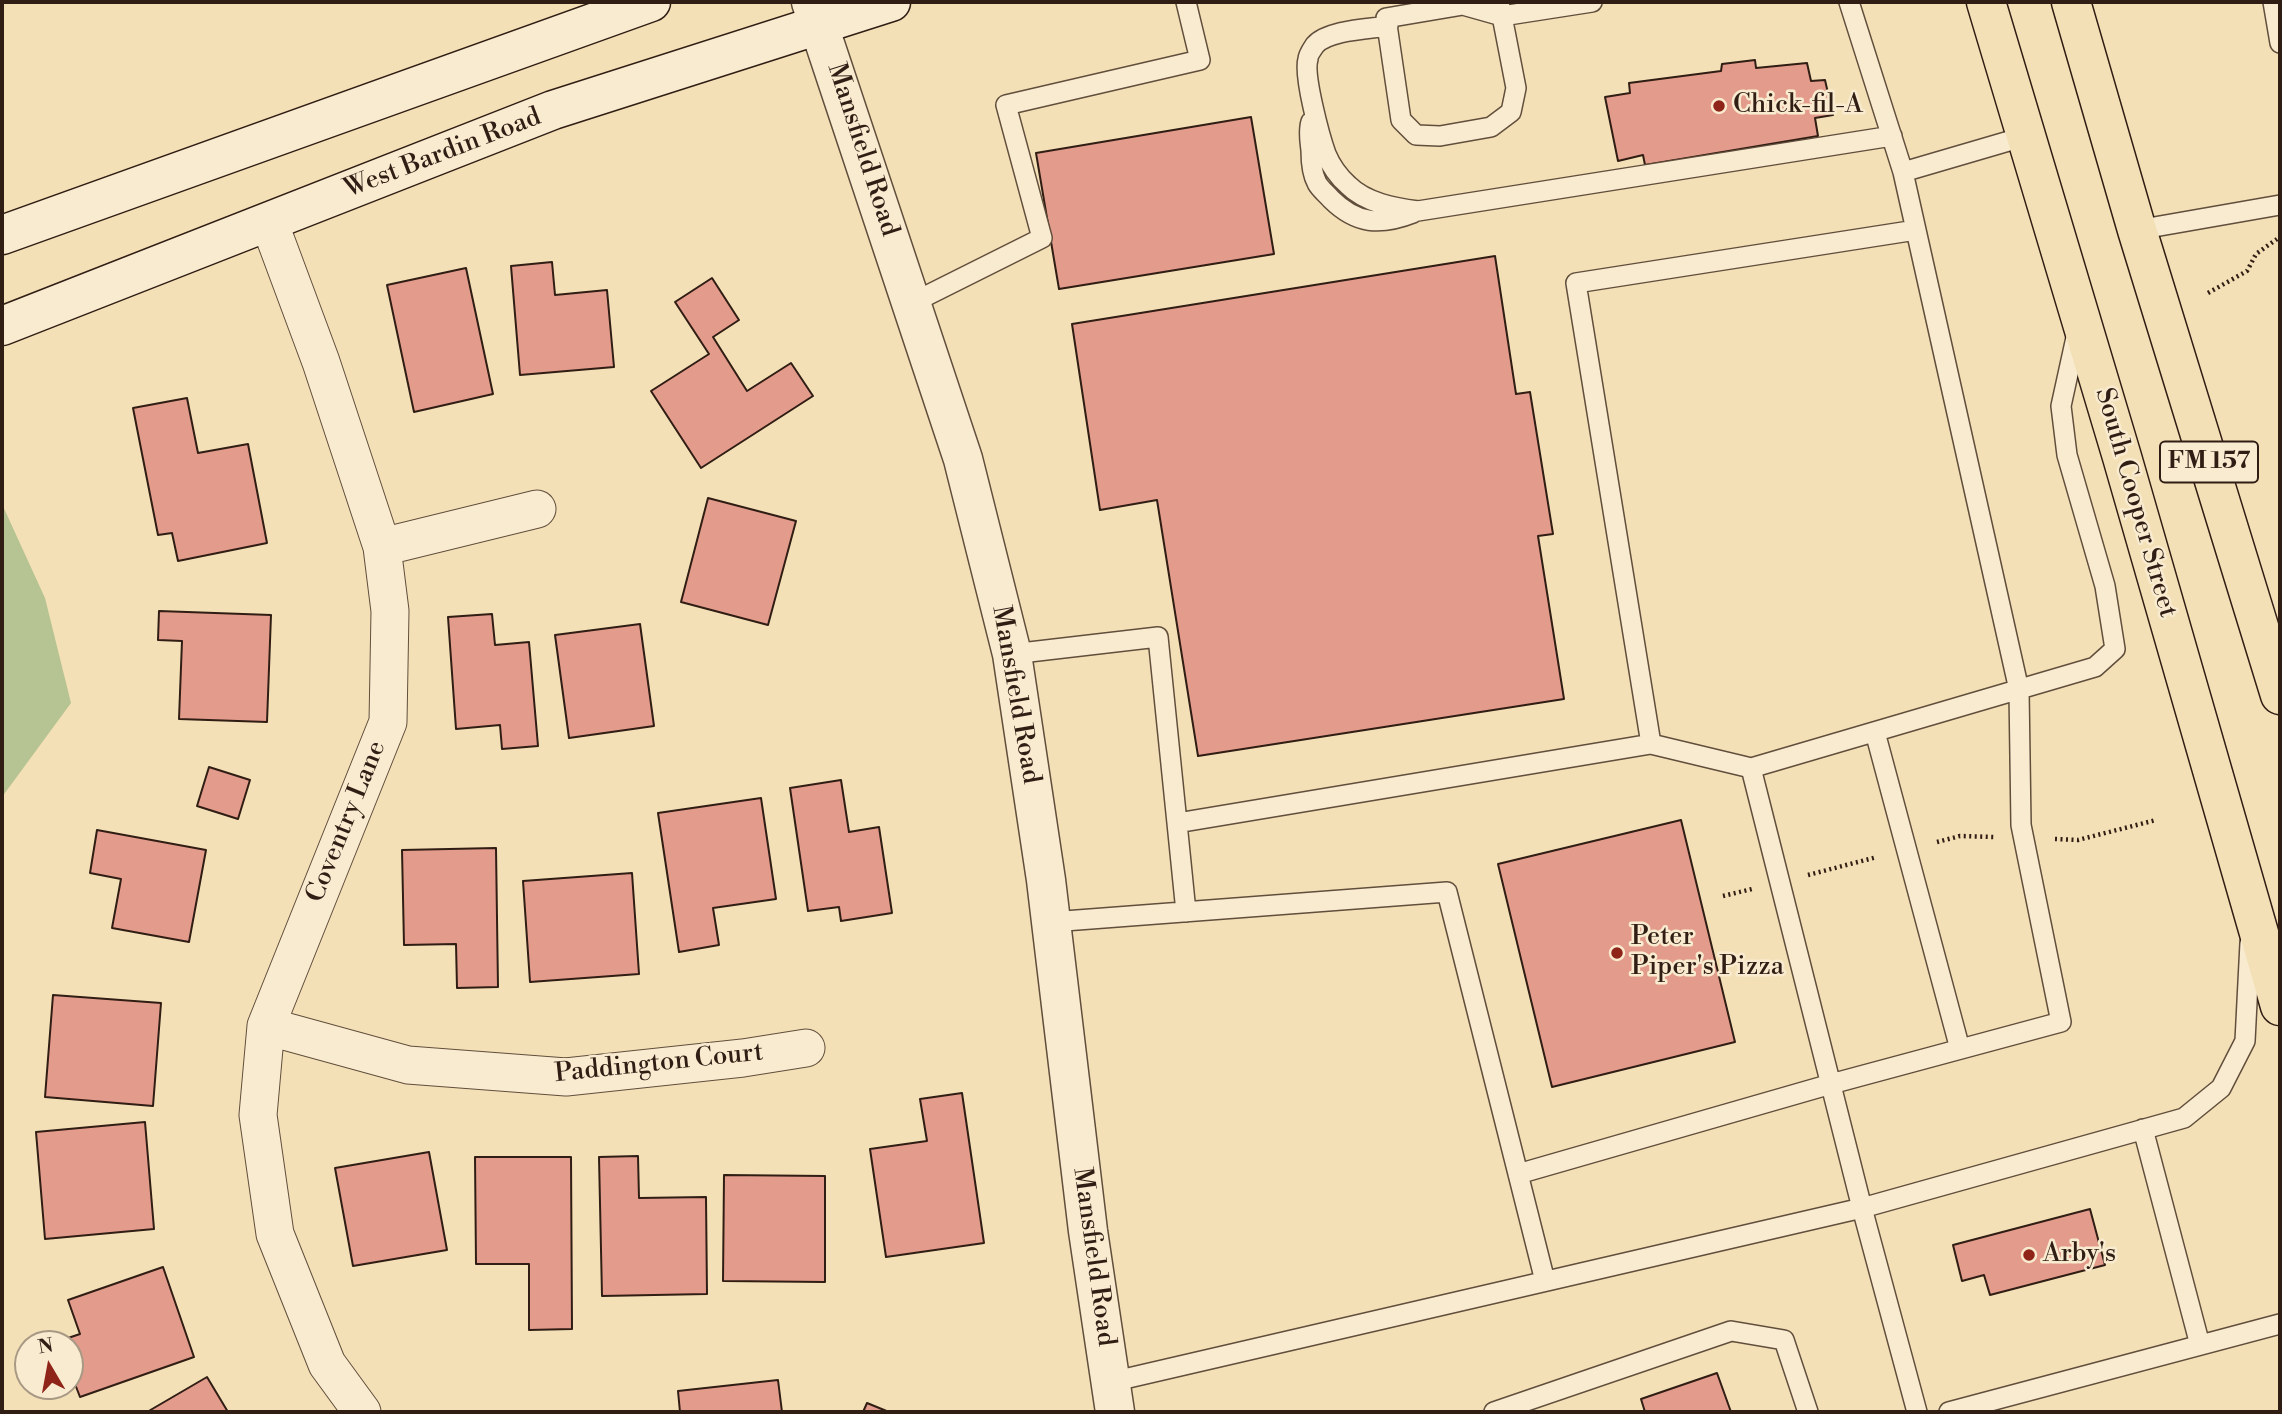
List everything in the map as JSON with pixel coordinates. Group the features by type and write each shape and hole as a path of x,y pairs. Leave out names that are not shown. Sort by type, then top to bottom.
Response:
{"main road":[{"path":"2,235 651,2"},
{"name":"West Bardin Road","path":"2,326 553,110 816,13 891,2"},
{"name":"South Cooper Street","path":"1986,2 2081,318 2280,1006"},
{"name":"FM 157","path":"2071,2 2137,230 2280,695"},
{"name":"Mansfield Road","path":"816,13 963,459 1012,654 1052,922 1088,1231 1113,1397"}],"street":[{"name":"Coventry Lane","path":"269,222 321,362 382,547 390,611 388,722 266,1026 258,1115 275,1234 327,1364 362,1412"},
{"path":"382,547 537,509"},
{"name":"Paddington Court","path":"266,1026 408,1065 566,1077 743,1058 806,1048"}],"lane":[{"path":"912,303 1042,239 1006,105 1200,60 1186,2"},
{"path":"1501,9 1516,88 1511,113 1491,127 1440,136 1416,135 1401,120 1386,18 1463,5 1501,9 1592,2"},
{"path":"1518,1174 1831,1084 2061,1022 2021,825 2019,690 1903,172 1849,2"},
{"path":"2273,2 2280,43"},
{"path":"1388,26 1340,33 1315,44 1307,60 1314,115 1326,155 1334,169 1349,187 1395,208 1418,211 1892,136"},
{"path":"1903,172 2026,136"},
{"path":"2137,230 2280,205"},
{"path":"1651,744 1576,283 1916,230"},
{"path":"1177,822 1651,744 1751,768 2095,667 2115,649 2105,586 2067,455 2061,405 2081,318"},
{"path":"1012,654 1158,637 1186,912"},
{"path":"1875,732 1961,1049"},
{"path":"1751,768 1862,1208 1917,1412"},
{"path":"1052,922 1447,892 1545,1282"},
{"path":"1113,1397 1545,1282 1862,1208 2184,1118 2221,1088 2245,1041 2251,906"},
{"path":"2143,1129 2200,1345"},
{"path":"1949,1412 2280,1324"},
{"path":"1494,1412 1731,1331 1784,1340 1808,1412"}],"path":[{"path":"2208,293 2247,271 2256,254 2280,238"},
{"path":"2078,840 2157,820"}],"green space":[{"path":"2,504 45,598 71,703 2,797"}],"building":[{"name":"Chick-fil-A","path":"1755,60 1756,68 1807,63 1811,81 1825,80 1833,115 1815,118 1818,136 1645,165 1643,155 1618,161 1605,97 1630,93 1629,83 1721,71 1722,64"},
{"path":"1251,117 1274,254 1059,289 1036,153"},
{"path":"1495,256 1516,394 1530,392 1553,534 1538,536 1564,699 1198,756 1157,500 1100,510 1072,324"},
{"path":"552,262 555,295 607,290 614,367 520,375 511,266"},
{"path":"466,268 493,394 414,412 387,285"},
{"path":"712,278 739,320 713,337 747,391 791,363 813,396 701,468 651,391 709,354 675,302"},
{"path":"187,398 198,453 248,444 267,543 178,561 172,533 158,535 133,408"},
{"path":"708,498 796,521 768,625 681,602"},
{"path":"159,611 271,615 267,722 179,719 182,641 158,640"},
{"path":"492,614 495,645 529,642 538,746 502,749 500,725 456,729 448,617"},
{"path":"640,624 654,726 569,738 555,635"},
{"path":"209,767 250,780 238,819 197,806"},
{"path":"841,780 849,832 879,827 892,913 841,921 839,907 808,911 790,788"},
{"path":"761,798 776,899 713,908 719,945 679,952 658,813"},
{"name":"Peter Piper's Pizza","path":"1681,820 1735,1042 1552,1087 1498,864"},
{"path":"97,830 206,850 189,942 112,928 121,879 90,873"},
{"path":"496,848 498,987 457,988 456,944 404,945 402,850"},
{"path":"632,873 639,974 530,982 523,881"},
{"path":"53,995 161,1003 153,1106 45,1097"},
{"path":"962,1093 984,1243 886,1257 870,1149 927,1141 920,1099"},
{"path":"145,1122 154,1229 45,1239 36,1132"},
{"path":"429,1152 447,1250 353,1266 335,1168"},
{"path":"638,1156 639,1198 706,1197 707,1294 602,1296 599,1157"},
{"path":"475,1157 571,1157 572,1329 529,1330 529,1264 476,1264"},
{"path":"724,1175 825,1176 825,1282 723,1281"},
{"name":"Arby's","path":"2090,1209 2105,1265 1990,1295 1984,1275 1962,1281 1953,1245"},
{"path":"163,1267 194,1357 84,1396 84,1330 79,1330 68,1300"},
{"path":"1717,1373 1731,1412 1645,1412 1641,1399"},
{"path":"207,1377 228,1412 147,1412"},
{"path":"778,1380 782,1412 680,1412 678,1391"},
{"path":"867,1403 889,1412 863,1412"}],"place":[{"name":"Chick-fil-A","path":"1719,106"},
{"name":"Peter Piper's Pizza","path":"1617,953"},
{"name":"Arby's","path":"2029,1255"}]}
